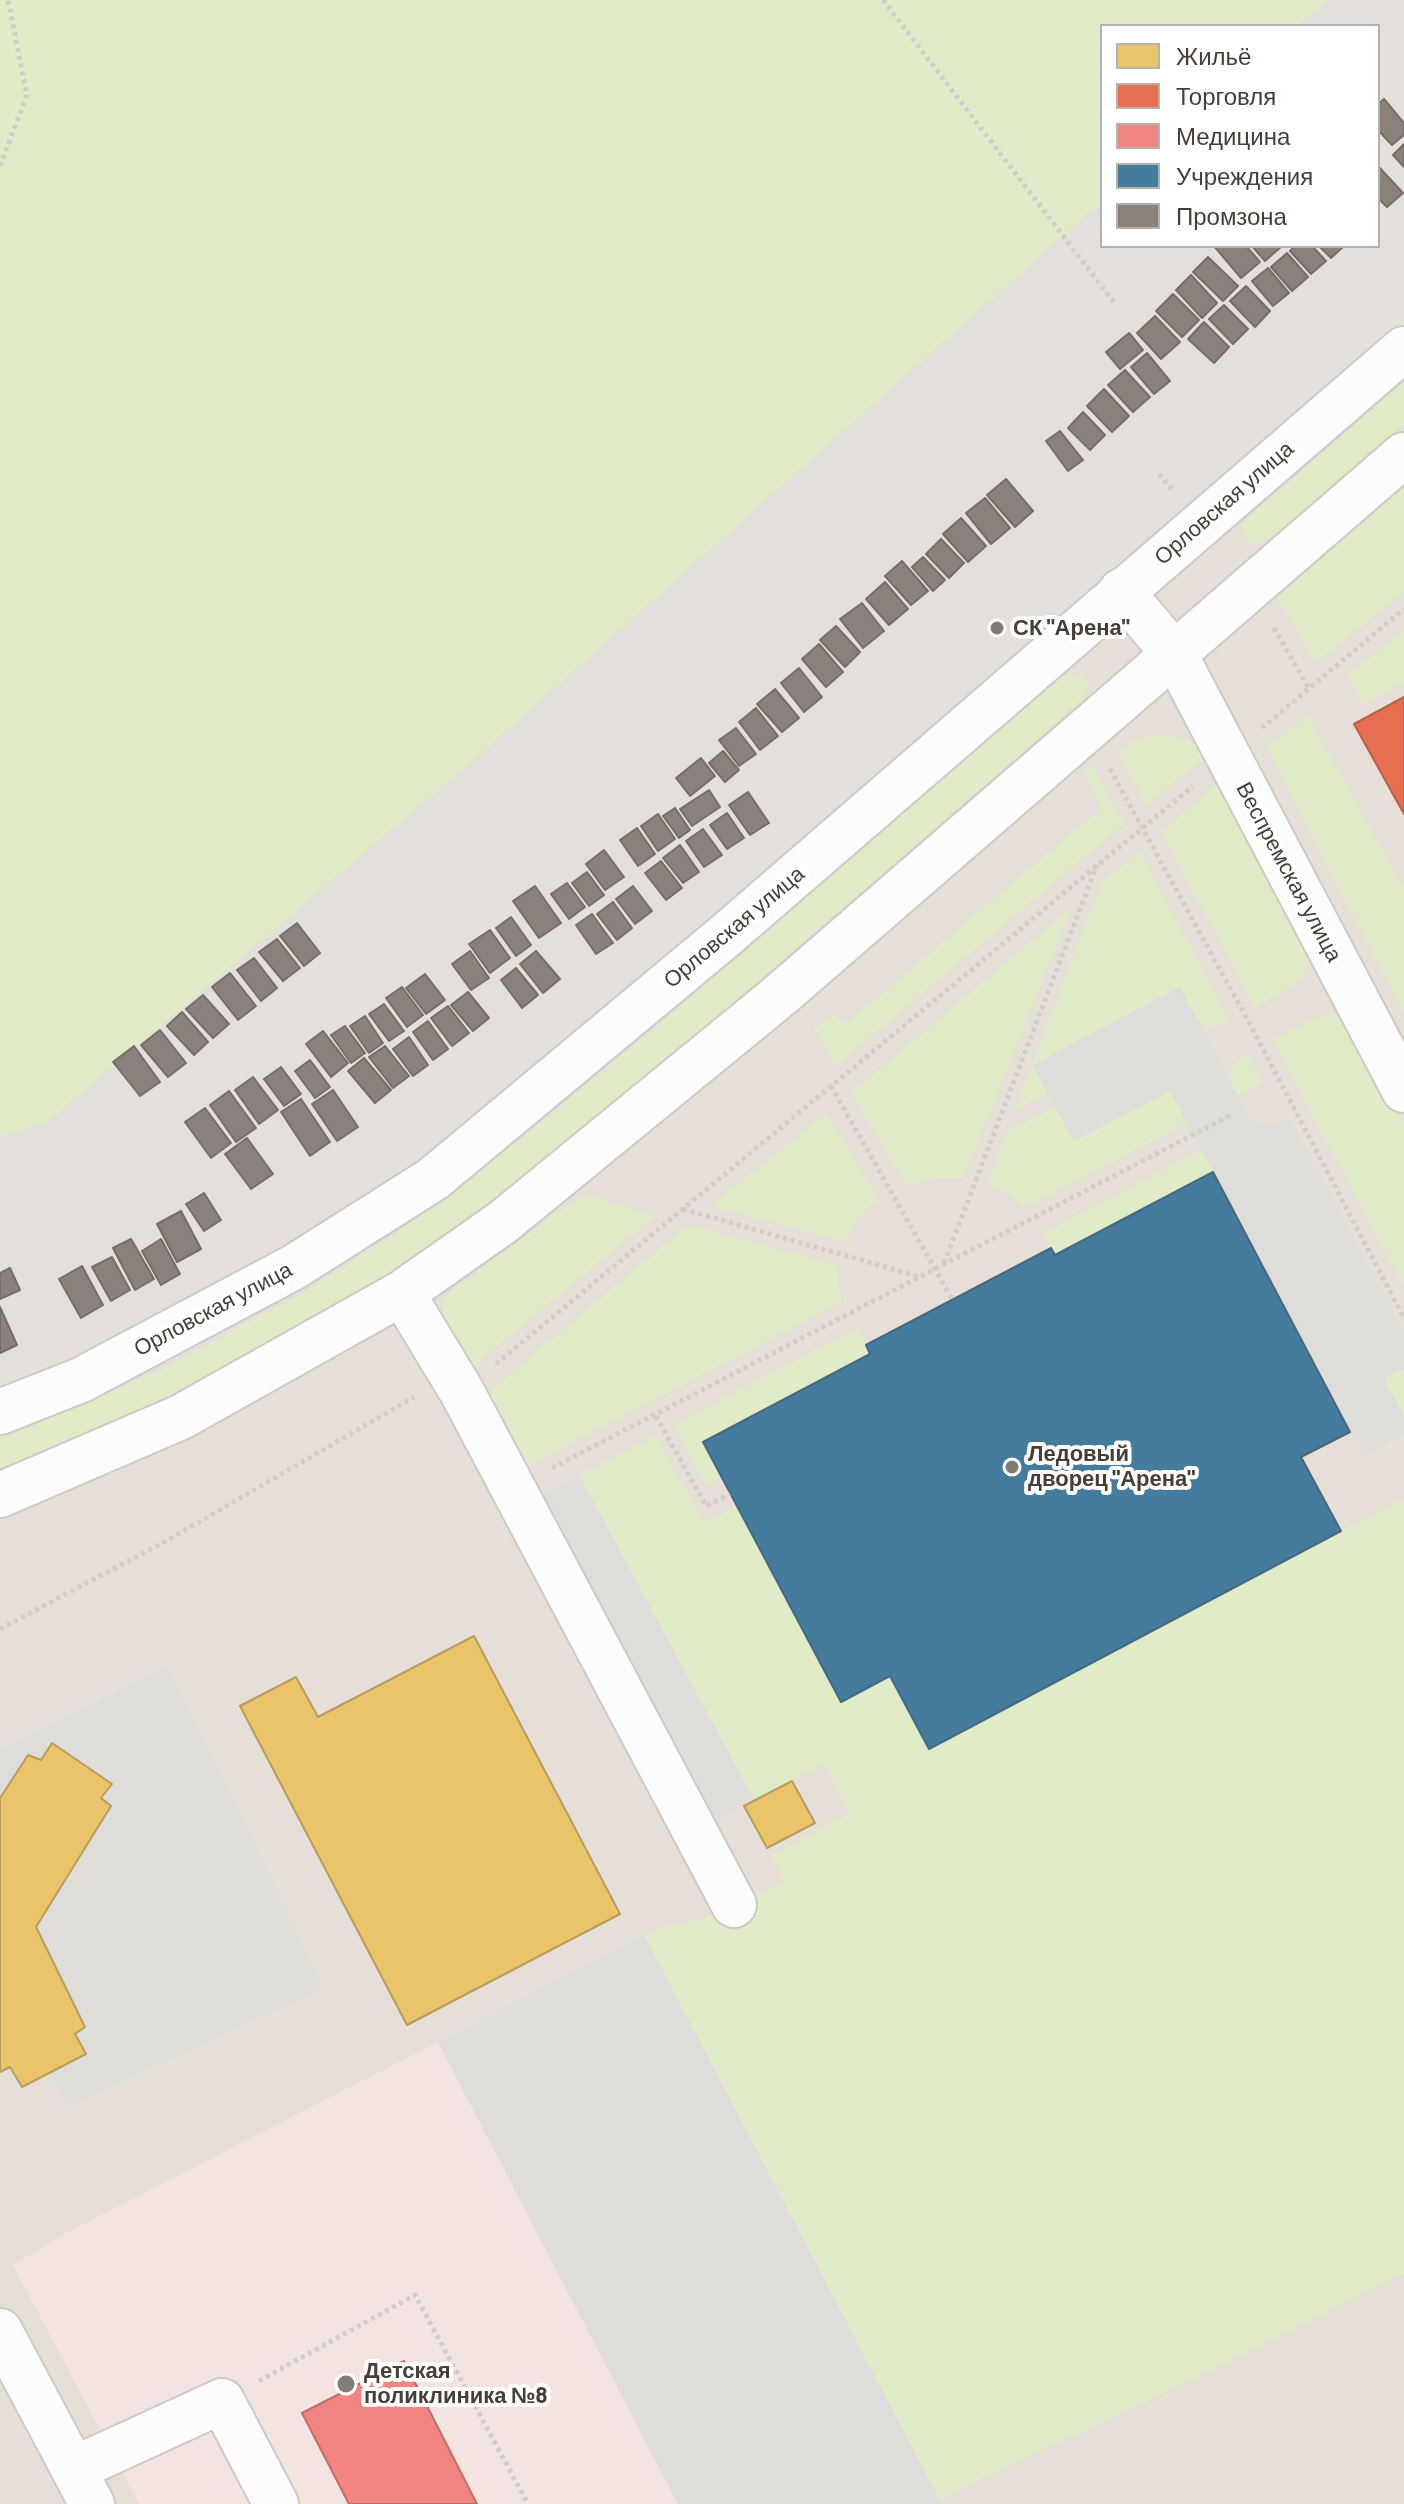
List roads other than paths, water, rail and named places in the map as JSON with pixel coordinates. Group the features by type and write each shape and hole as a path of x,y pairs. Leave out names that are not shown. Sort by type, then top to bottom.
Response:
{"street":[{"name":"Орловская улица","path":"0,1412 81,1380 294,1267 433,1179 725,936 1404,349"},
{"path":"0,1495 181,1417 402,1293 503,1222 778,997 1404,455"},
{"name":"Веспремская улица","path":"1121,591 1175,655 1404,1090"},
{"path":"402,1293 462,1392 734,1905"},
{"path":"0,2331 83,2487 222,2401 276,2504"}],"place":[{"name":"СК \"Арена\"","path":"997,628"},
{"name":"Ледовый дворец \"Арена\"","path":"1012,1467"},
{"name":"Детская поликлиника №8","path":"346,2384"}]}
